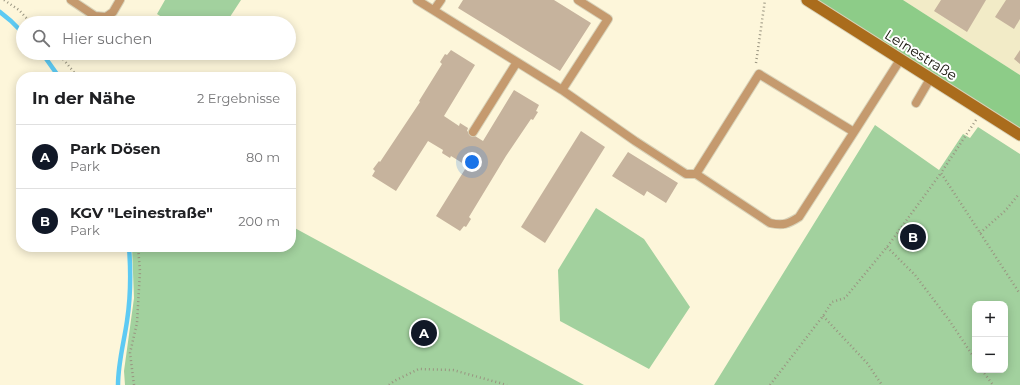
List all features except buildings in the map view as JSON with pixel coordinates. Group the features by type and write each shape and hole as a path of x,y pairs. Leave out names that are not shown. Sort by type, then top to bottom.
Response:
{"main road":[{"name":"Leinestraße","path":"807,0 1020,135"}],"lane":[{"path":"71,0 95,16"},
{"path":"107,16 113,12 120,0"},
{"path":"417,0 562,90 635,141 686,174 696,174 770,223 780,225 789,223 799,218 900,60"},
{"path":"434,10 440,0"},
{"path":"562,90 608,19 578,0"},
{"path":"473,132 517,62"},
{"path":"696,174 759,74 854,132"},
{"path":"916,103 930,79"}],"path":[{"path":"4,0 19,10 25,16"},
{"path":"759,74 756,62 765,0"},
{"path":"64,60 74,72"},
{"path":"770,385 832,302 846,298 887,247 941,173 982,111"},
{"path":"941,173 1020,293"},
{"path":"980,233 1005,211 1019,194"},
{"path":"887,247 915,275 949,320 972,354"},
{"path":"134,385 130,353 137,323 140,271 138,252"},
{"path":"823,316 867,363 882,385"},
{"path":"389,385 419,369 453,370 508,385"},
{"path":"984,373 993,385"}],"shaded area":[{"path":"903,0 1020,0 1020,75"}],"green space":[{"path":"165,0 241,0 231,16 160,16 157,14"},
{"path":"807,0 903,0 1020,75 1020,135"},
{"path":"875,125 939,170 963,134 970,138 978,127 1020,154 1020,385 714,385"},
{"path":"596,208 644,239 690,307 649,369 560,321 558,270"},
{"path":"296,229 584,385 125,385 124,371 134,298 132,252 296,252"}],"waterway":[{"path":"0,12 16,26"},
{"path":"47,60 55,72"},
{"path":"118,385 129,302 129,252"}],"place":[{"name":"KGV \"Leinestraße\"","path":"913,237"},
{"name":"Park Dösen","path":"424,333"}]}
